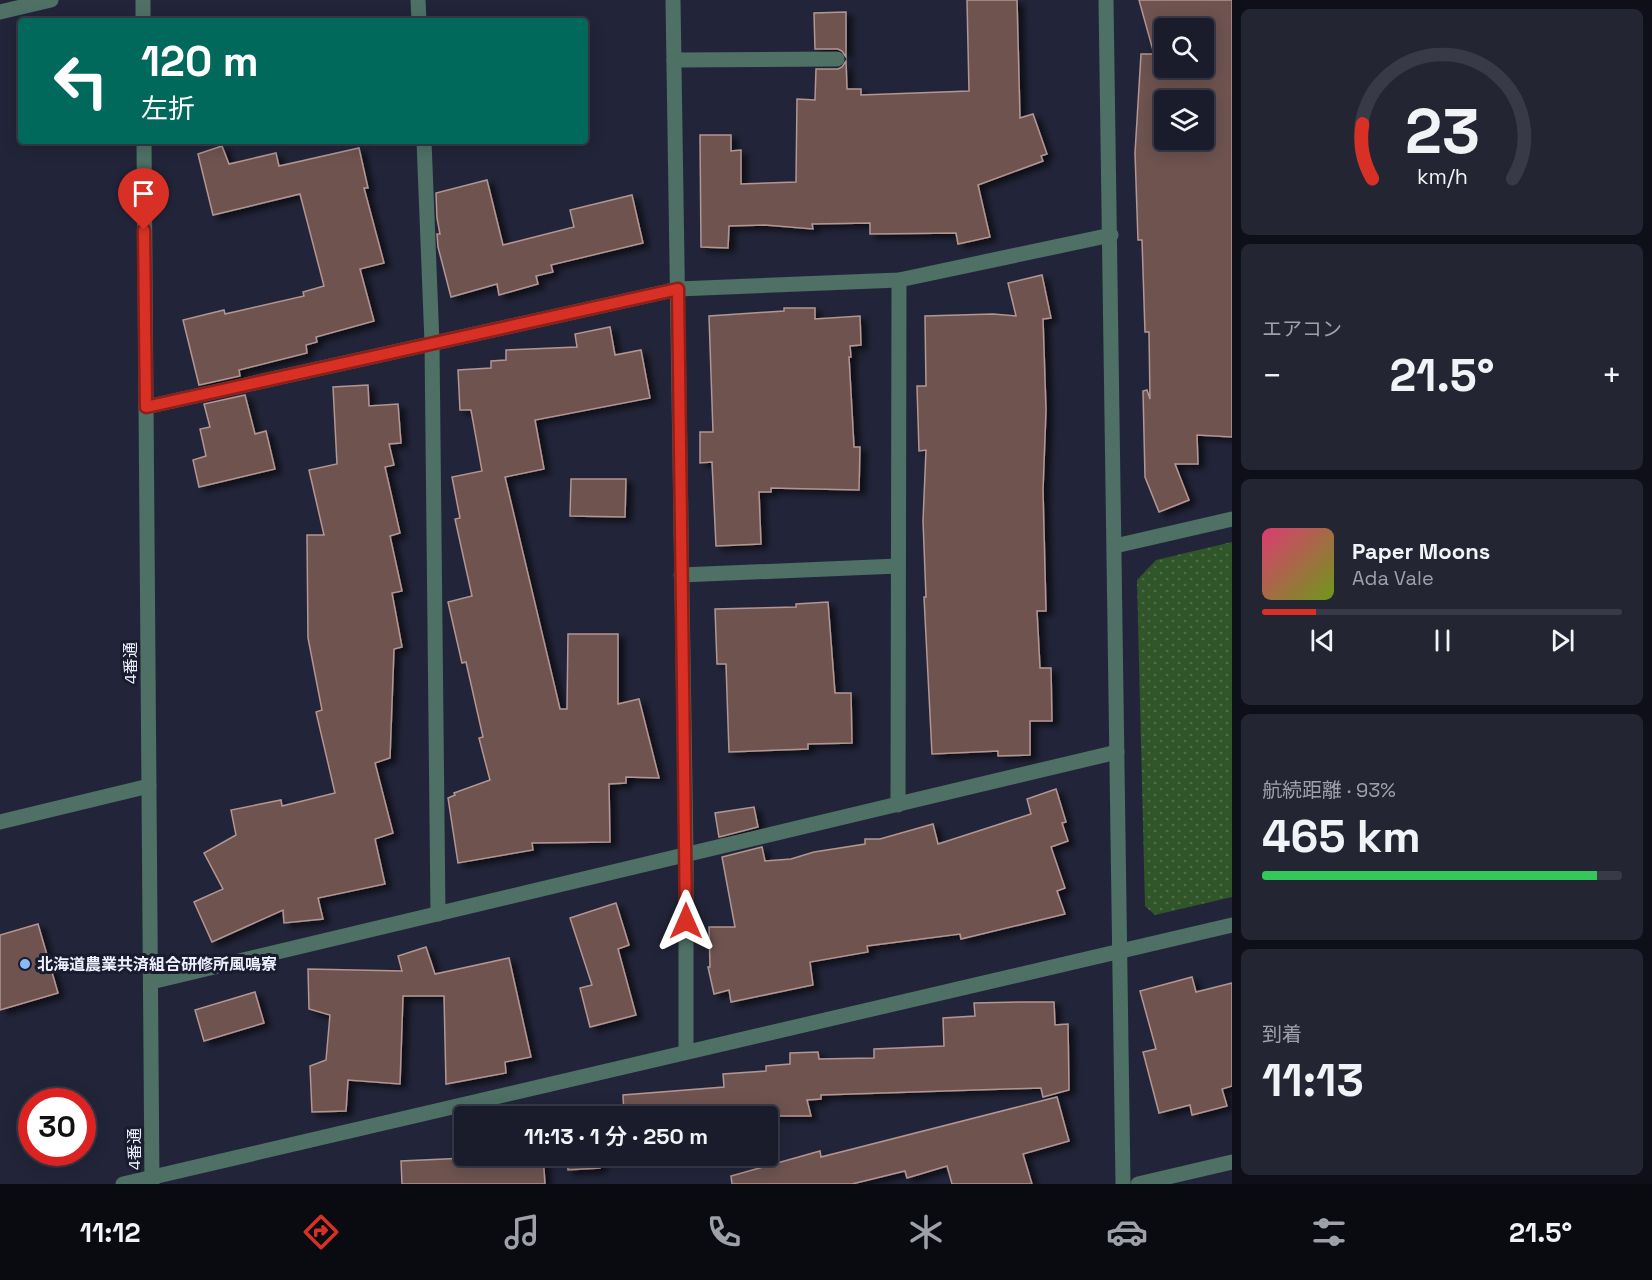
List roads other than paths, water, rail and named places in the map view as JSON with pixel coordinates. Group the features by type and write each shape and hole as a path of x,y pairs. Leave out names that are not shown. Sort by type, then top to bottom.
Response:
{"street":[{"path":"0,12 51,0"},
{"path":"143,0 143,18"},
{"path":"418,0 418,18"},
{"path":"674,0 686,855 686,1052"},
{"path":"1106,0 1123,1184"},
{"path":"674,60 837,59"},
{"name":"4番通","path":"144,144 152,1181"},
{"path":"424,144 432,343 438,914"},
{"path":"146,407 678,289 899,280 1111,235"},
{"path":"898,805 899,280"},
{"path":"1114,546 1232,519"},
{"path":"681,574 898,566"},
{"path":"151,982 1117,752"},
{"path":"0,822 149,786"},
{"path":"123,1184 152,1181 686,1052 1232,925"},
{"path":"1138,1184 1232,1162"}],"place":[{"name":"北海道農業共済組合研修所風鳴寮","path":"25,964"}]}
